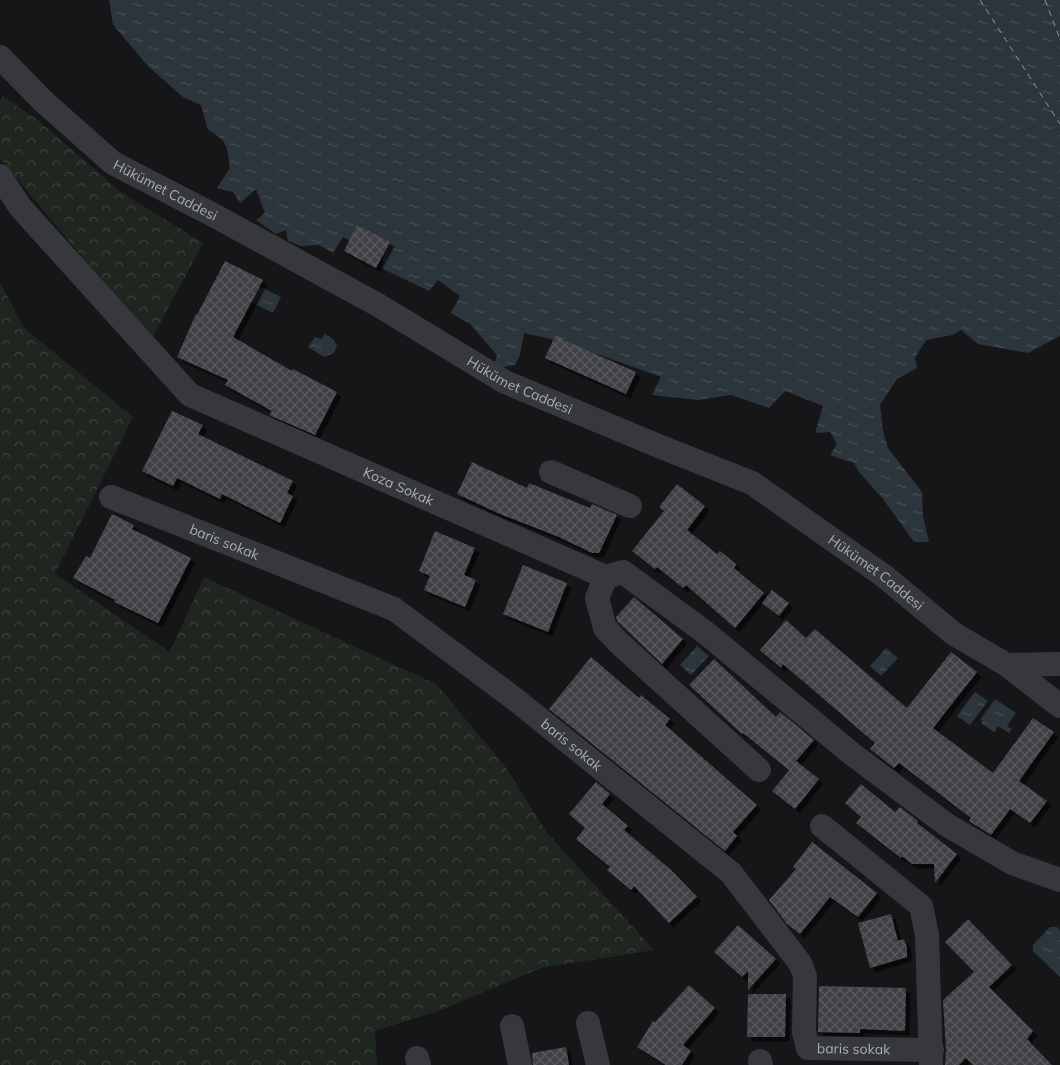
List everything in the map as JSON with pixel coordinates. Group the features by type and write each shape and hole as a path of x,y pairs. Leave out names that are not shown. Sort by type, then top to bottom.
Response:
{"street":[{"name":"Hükümet Caddesi","path":"0,57 43,100 113,163 218,217 378,305 505,382 661,448 752,483 884,576 954,634 1007,665 1060,706"},
{"name":"Koza Sokak","path":"0,176 20,207 190,395 606,577"},
{"path":"551,472 630,506"},
{"name":"baris sokak","path":"111,497 394,608 516,700 731,873 800,963 805,976 804,1032 808,1048 866,1057 932,1057"},
{"path":"759,770 619,643 605,628 597,598 606,577 623,572 706,633 852,754 947,825 1012,863 1060,880"},
{"path":"1007,665 1060,664"},
{"path":"822,826 921,906 927,935 932,1057"},
{"path":"588,1023 598,1065"},
{"path":"512,1026 520,1065"}],"green space":[{"path":"3,96 39,121 121,192 203,243 151,340 0,158 0,100"},
{"path":"0,282 24,328 133,417 55,574 170,652 204,577 436,684 504,765 548,834 654,950 541,968 441,1010 375,1031 377,1065 0,1065"}],"water":[{"path":"109,0 1060,0 1060,336 1028,353 978,344 961,330 952,335 926,340 915,358 917,368 897,379 880,405 883,431 888,448 922,492 923,516 929,542 914,542 854,463 830,455 837,444 830,432 815,433 823,406 785,391 769,408 731,395 698,400 652,395 661,377 564,342 524,333 520,355 515,365 493,369 497,355 470,324 451,313 460,296 438,280 429,291 381,268 384,257 343,237 333,253 319,245 301,246 288,241 286,230 276,234 256,220 265,213 256,189 240,203 233,192 217,188 230,168 223,141 208,130 201,105 183,97 149,67 113,25"},
{"path":"259,286 281,297 273,313 251,302"},
{"path":"325,334 334,340 337,346 334,353 324,357 308,347 315,337 321,339"},
{"path":"697,646 709,656 691,675 680,665"},
{"path":"886,648 898,658 881,676 870,666"},
{"path":"975,692 988,701 970,725 957,716"},
{"path":"995,699 1016,713 1007,726 1012,729 1009,733 998,726 994,732 981,723 983,721 980,720"},
{"path":"1050,927 1057,927 1060,930 1060,977 1033,951 1033,945"}],"building":[{"path":"357,225 390,242 376,268 344,251"},
{"path":"225,261 263,280 233,337 292,371 293,369 337,392 315,435 269,415 272,411 225,385 228,380 177,357 196,314"},
{"path":"555,336 636,372 626,394 545,358"},
{"path":"172,411 203,425 198,434 293,481 287,493 293,496 280,523 222,494 220,499 177,478 173,486 142,471"},
{"path":"472,462 527,488 529,483 590,508 592,504 617,515 599,553 592,553 457,494"},
{"path":"677,484 705,506 687,530 717,554 720,551 736,564 734,568 764,593 735,628 686,585 683,588 657,567 655,569 632,551 664,511 659,507"},
{"path":"112,514 134,525 132,529 191,558 158,623 114,602 115,600 73,578 86,556 90,558"},
{"path":"435,531 475,548 464,575 476,580 465,607 424,590 430,576 419,571"},
{"path":"523,565 567,583 548,632 503,614"},
{"path":"772,590 789,603 779,616 762,603"},
{"path":"634,597 683,639 662,664 617,621 616,617"},
{"path":"786,620 806,638 815,629 907,708 951,652 977,672 933,728 993,773 1033,718 1054,732 1019,781 1047,801 1030,823 1010,809 991,835 969,821 971,818 899,763 894,768 870,749 875,743 783,664 781,668 760,650"},
{"path":"591,657 639,698 641,695 670,719 665,725 757,805 733,832 737,836 725,851 549,709"},
{"path":"714,659 776,717 780,712 814,740 796,761 819,779 795,809 772,791 796,762 789,770 742,734 689,685"},
{"path":"596,782 610,794 602,804 628,826 624,830 672,871 697,897 669,923 634,886 631,890 607,870 610,867 576,839 585,828 569,814"},
{"path":"861,784 895,812 900,807 918,821 917,823 957,854 935,883 934,864 912,864 902,856 901,858 856,823 861,817 845,803"},
{"path":"812,842 877,893 858,917 830,897 800,934 787,924 769,900 796,869 793,867"},
{"path":"891,914 898,941 904,939 907,957 870,968 858,923"},
{"path":"968,919 1012,965 989,987 1033,1031 1027,1039 1052,1065 973,1065 966,1058 959,1065 945,1065 943,1000 974,972 945,942"},
{"path":"738,925 776,959 748,990 748,971 742,977 714,952"},
{"path":"689,985 715,1008 683,1045 691,1051 682,1065 666,1065 637,1047 653,1021 655,1022"},
{"path":"819,986 906,988 905,1031 860,1029 860,1033 818,1032"},
{"path":"748,994 786,994 785,1037 747,1037"},
{"path":"566,1047 569,1065 533,1065 532,1053"}],"ferry route":[{"path":"980,0 1060,124"},
{"path":"1045,0 1060,39"}]}
